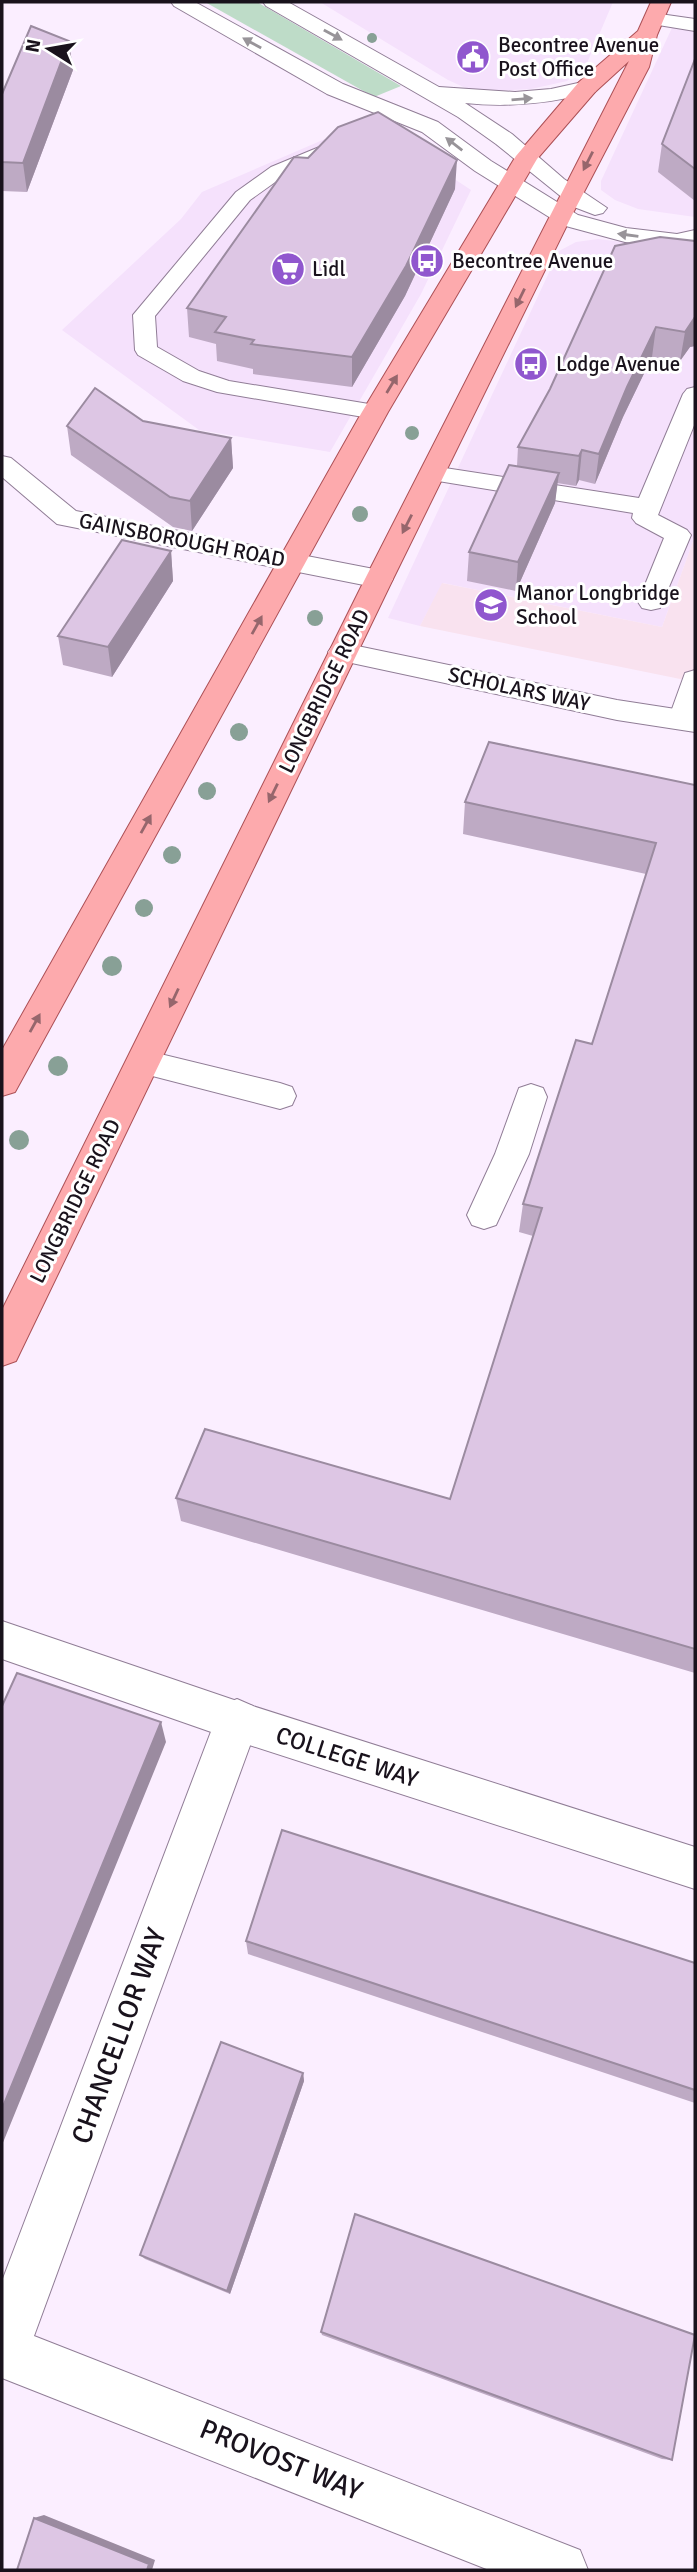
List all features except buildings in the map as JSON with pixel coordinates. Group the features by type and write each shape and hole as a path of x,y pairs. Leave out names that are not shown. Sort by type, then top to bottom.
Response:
{"main road":[{"path":"2,1082 375,412 510,183 527,156 587,87 654,19"},
{"name":"LONGBRIDGE ROAD","path":"2,1349 379,579 566,204 638,67 654,19"}],"street":[{"path":"181,2 335,89 430,127 510,183 566,204 581,201 601,210 680,223 695,229"},
{"path":"274,2 430,90 527,156 585,226 625,235 677,241 695,237"},
{"path":"430,90 505,100 554,95 587,87"},
{"name":"GAINSBOROUGH ROAD","path":"2,464 67,518 379,579"},
{"name":"SCHOLARS WAY","path":"343,652 617,710 689,721"},
{"name":"CHANCELLOR WAY","path":"2,2351 237,1721"},
{"name":"PROVOST WAY","path":"2,2351 560,2570"}],"lane":[{"path":"654,19 695,25"},
{"path":"369,129 396,112"},
{"path":"348,139 278,171 243,195 144,315 146,350 191,376 225,387 375,412"},
{"path":"651,602 678,536 645,518 647,506 695,394"},
{"path":"432,473 647,506"},
{"path":"689,721 695,679"},
{"path":"144,1062 280,1096"},
{"path":"484,1215 512,1154 531,1097"},
{"name":"COLLEGE WAY","path":"2,1640 237,1721 695,1868"}],"shaded area":[{"path":"320,2 613,2 587,63 567,81 531,89 494,91 468,89 448,80"},
{"path":"677,17 695,19 695,217 638,209 615,200 601,190 601,181"},
{"path":"367,121 471,190 421,294 330,452 199,430 62,330 181,219 202,192"},
{"path":"598,239 695,251 695,536 662,627 443,583 420,626 388,618 559,251 576,242"},
{"name":"Manor Longbridge School","path":"695,536 695,682 420,626 442,583 662,627"}],"green space":[{"path":"205,2 257,2 401,86 374,97"}],"place":[{"name":"Becontree Avenue Post Office","path":"473,57"},
{"name":"Becontree Avenue","path":"427,261"},
{"name":"Lidl","path":"288,269"},
{"name":"Lodge Avenue","path":"531,364"},
{"name":"Manor Longbridge School","path":"491,605"}]}
